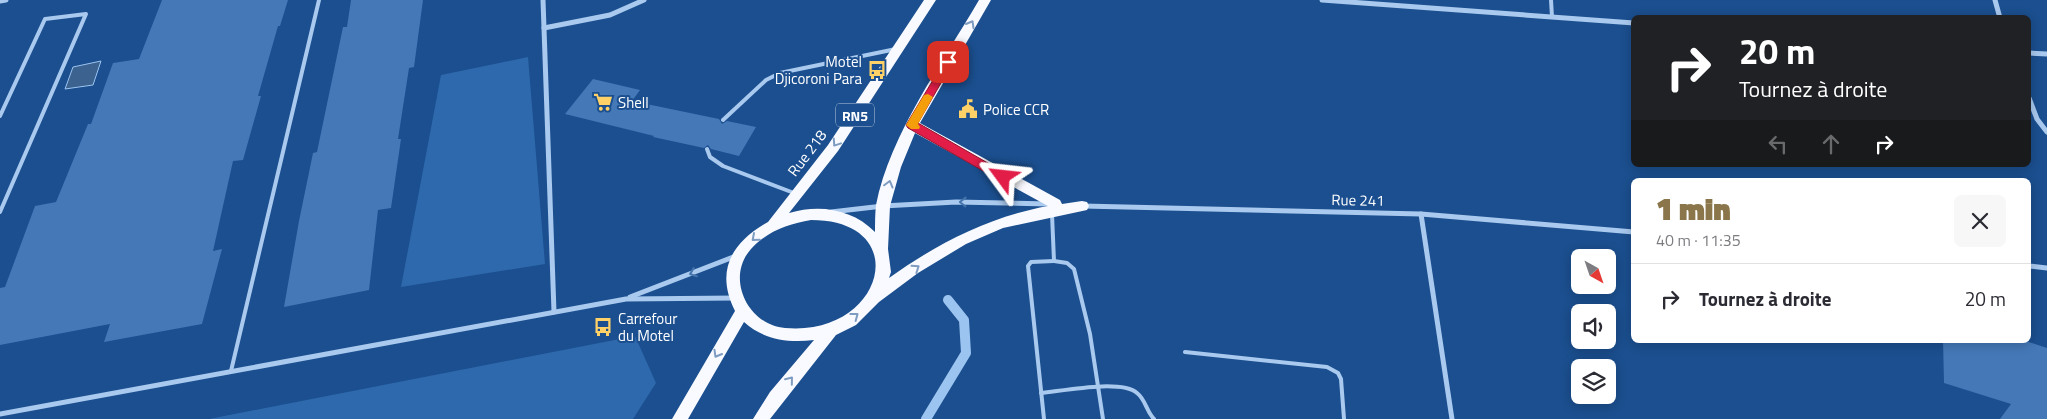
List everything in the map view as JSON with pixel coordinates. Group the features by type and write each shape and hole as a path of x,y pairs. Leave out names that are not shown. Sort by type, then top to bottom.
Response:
{"highway":[{"name":"Rue 218","path":"773,224 834,148 930,0"},
{"name":"RN5","path":"880,249 866,230 843,218 815,214 794,217 773,224 753,238 739,255 732,274 739,305 758,326 780,334 804,336 830,331 857,316 875,296 884,272 880,249 883,206 894,167 912,125 985,0"},
{"path":"912,125 1053,208"},
{"path":"875,296 936,255 978,233 1007,221 1053,208 1082,206"},
{"path":"680,419 739,305"},
{"name":"RN5","path":"761,419 776,397 830,331"}],"street":[{"path":"0,1 6,0"},
{"path":"543,0 554,312"},
{"path":"544,28 610,15 644,0"},
{"path":"1322,0 1631,23"},
{"path":"1995,0 1999,15"},
{"path":"2031,53 2047,54"},
{"path":"2031,103 2037,119 2047,132"},
{"path":"815,214 883,206 956,202 1053,208"},
{"name":"Rue 241","path":"1082,206 1421,214 1631,232"},
{"path":"1421,214 1452,419"},
{"path":"0,414 626,299 739,255"},
{"path":"2031,266 2047,268"},
{"path":"626,299 739,305"}],"lane":[{"path":"232,371 319,0"},
{"path":"1551,0 1552,17"},
{"path":"0,116 45,19 86,14 0,212"},
{"path":"723,120 766,80 780,73 898,48"},
{"path":"707,148 710,157 723,166 797,194"},
{"path":"1053,208 1054,261"},
{"path":"1044,419 1028,266 1031,262 1054,261 1067,263 1074,269 1090,334 1103,419"},
{"path":"1185,352 1328,367 1338,373 1342,379 1344,419"},
{"path":"1042,393 1098,388 1133,389 1144,399 1148,414 1154,419"}],"shaded area":[{"path":"528,57 545,264 401,287 441,75"},
{"path":"101,61 93,85 65,89 73,67"},
{"path":"635,336 656,383 633,419 209,419"}],"building":[{"path":"162,0 288,0 280,26 278,26 258,96 261,96 243,160 233,161 213,251 222,249 202,324 104,342 110,324 0,345 0,288 5,287 35,206 56,202 88,124 91,124 113,63 139,59"},
{"path":"351,0 423,0 414,67 409,68 398,139 401,139 391,208 378,210 369,290 284,307 313,153 317,152 343,27 347,27"},
{"path":"593,79 640,90 632,101 719,119 722,124 727,121 756,127 739,156 711,149 708,145 704,148 653,137 565,114"},
{"path":"1943,343 2031,343 2047,348 2047,419 2000,419 2011,404 1944,383"}],"waterway":[{"path":"926,419 966,353 964,320 948,300"}],"slow traffic":[{"path":"915,127 912,125 928,97"}],"place":[{"name":"Motel Djicoroni Para","path":"877,70"},
{"name":"Shell","path":"603,102"},
{"name":"Police CCR","path":"968,109"},
{"name":"Carrefour du Motel","path":"603,327"}],"route":[{"path":"948,62 912,125 1003,177"}]}
